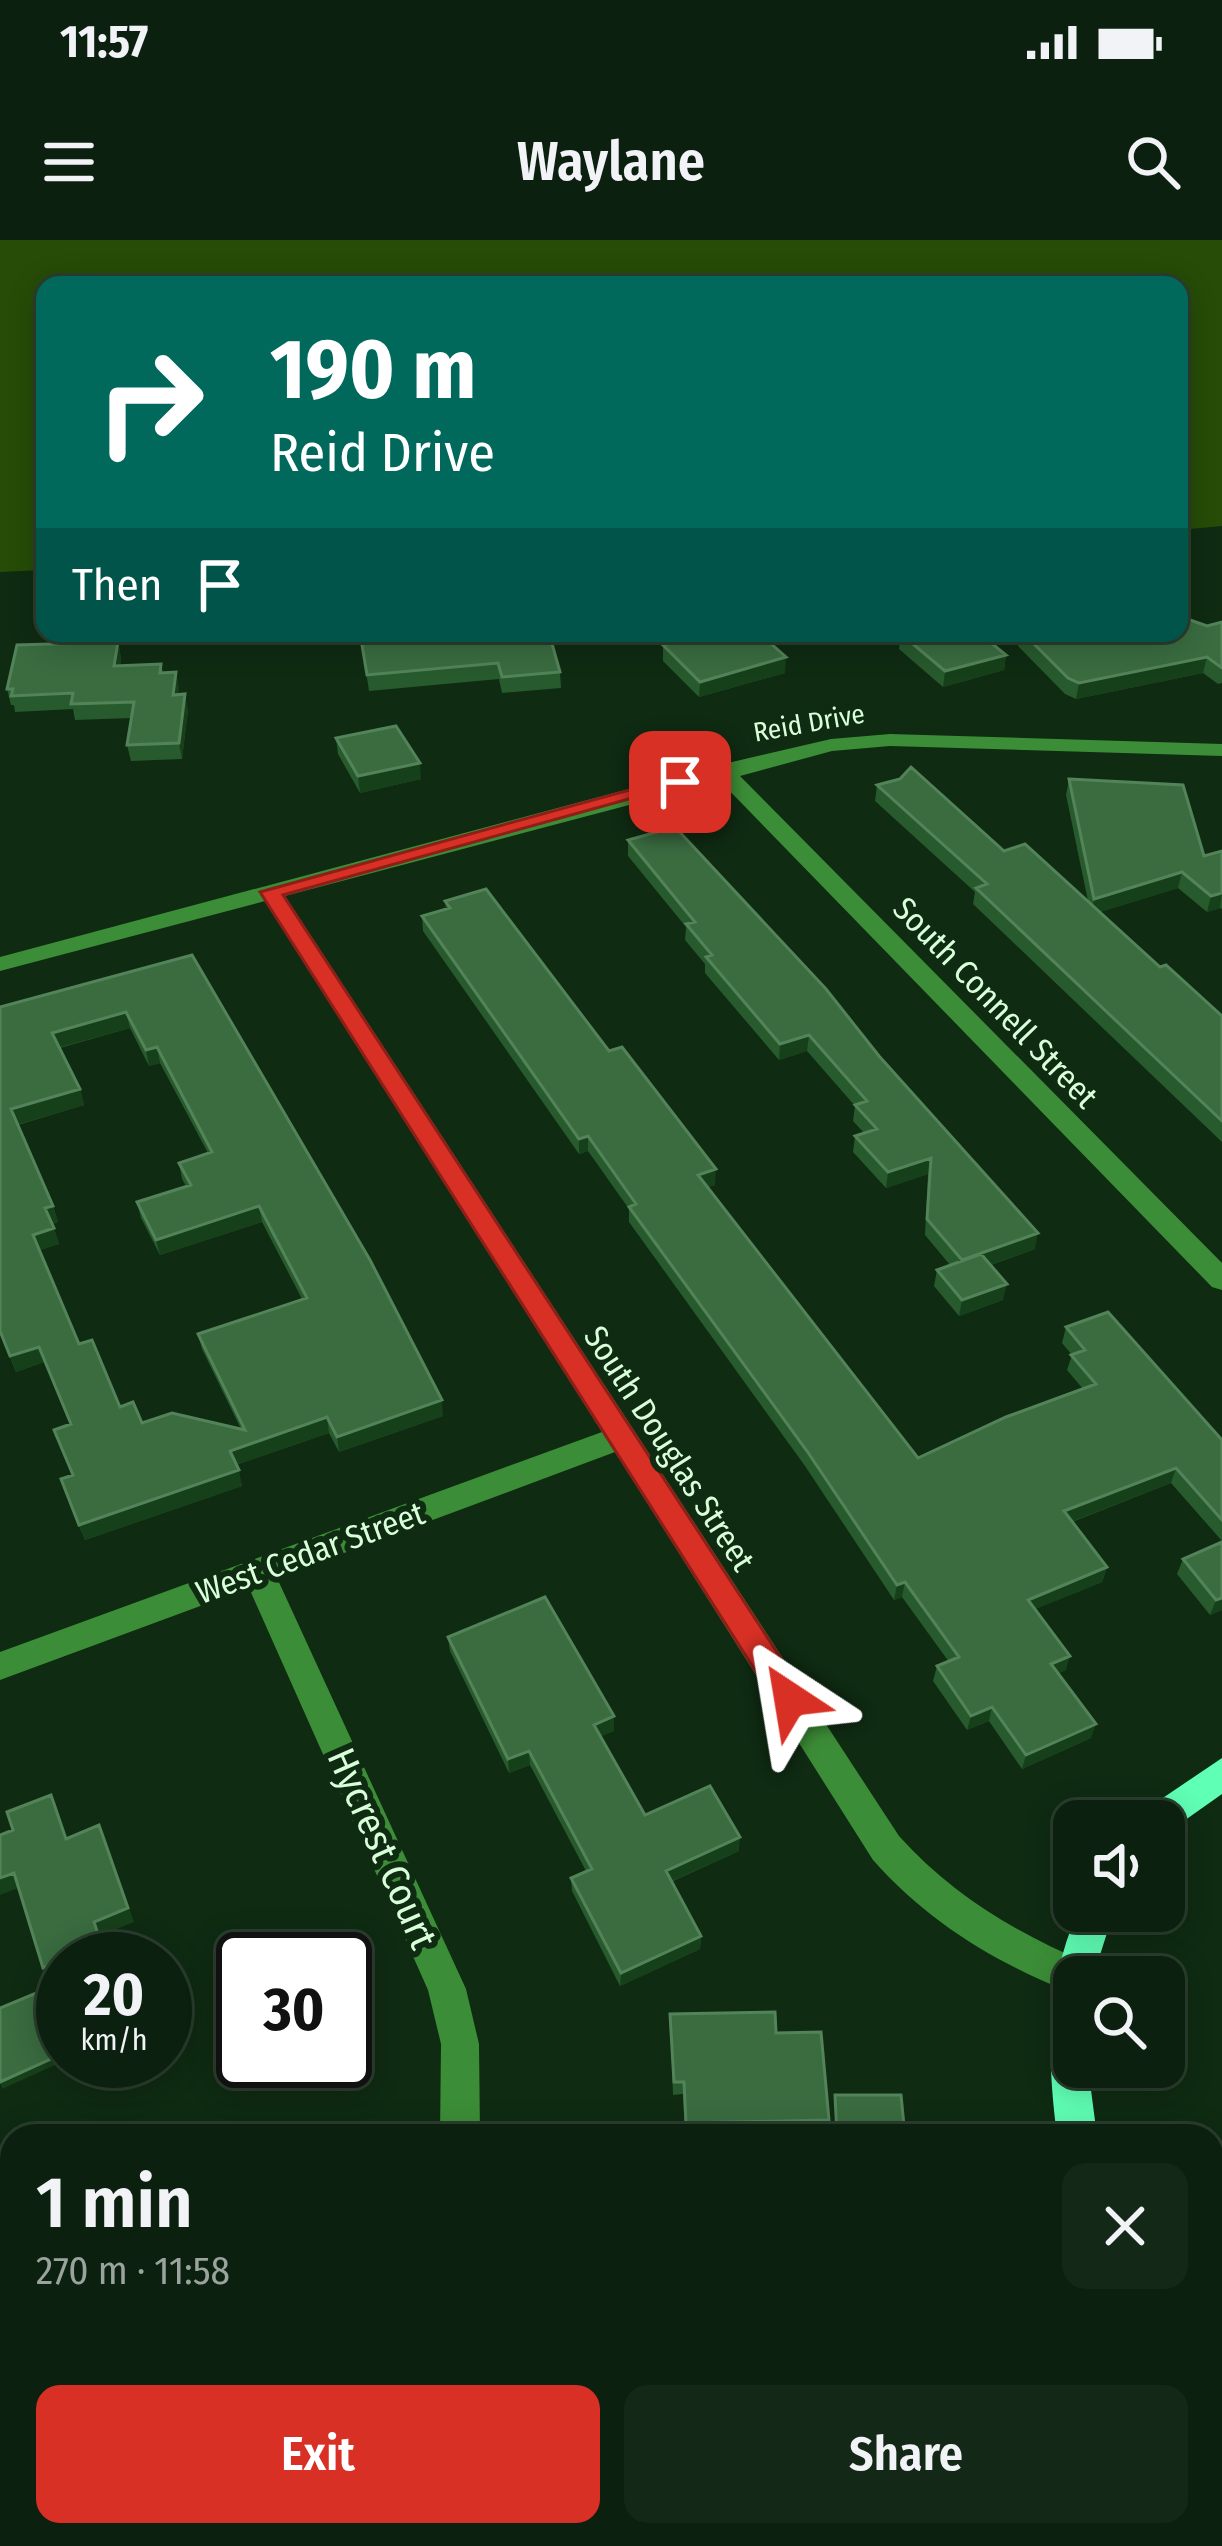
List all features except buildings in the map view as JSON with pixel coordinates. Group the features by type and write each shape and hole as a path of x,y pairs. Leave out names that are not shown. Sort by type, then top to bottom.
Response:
{"main road":[{"path":"1185,1801 1222,1774"},
{"path":"1070,2088 1075,2124"}],"street":[{"name":"Reid Drive","path":"0,964 817,748 873,741 1222,750"},
{"name":"South Connell Street","path":"723,771 1222,1280"},
{"name":"South Douglas Street","path":"271,892 620,1438 904,1869 953,1913 1012,1950 1053,1967"},
{"name":"West Cedar Street","path":"1,1664 620,1438"},
{"name":"Hycrest Court","path":"258,1572 447,1989 460,2044 460,2124"}],"shaded area":[{"path":"0,240 1222,240 1222,526 1188,529 1188,276 36,276 36,570 0,572"}],"route":[{"path":"680,782 271,892 790,1699"}]}
